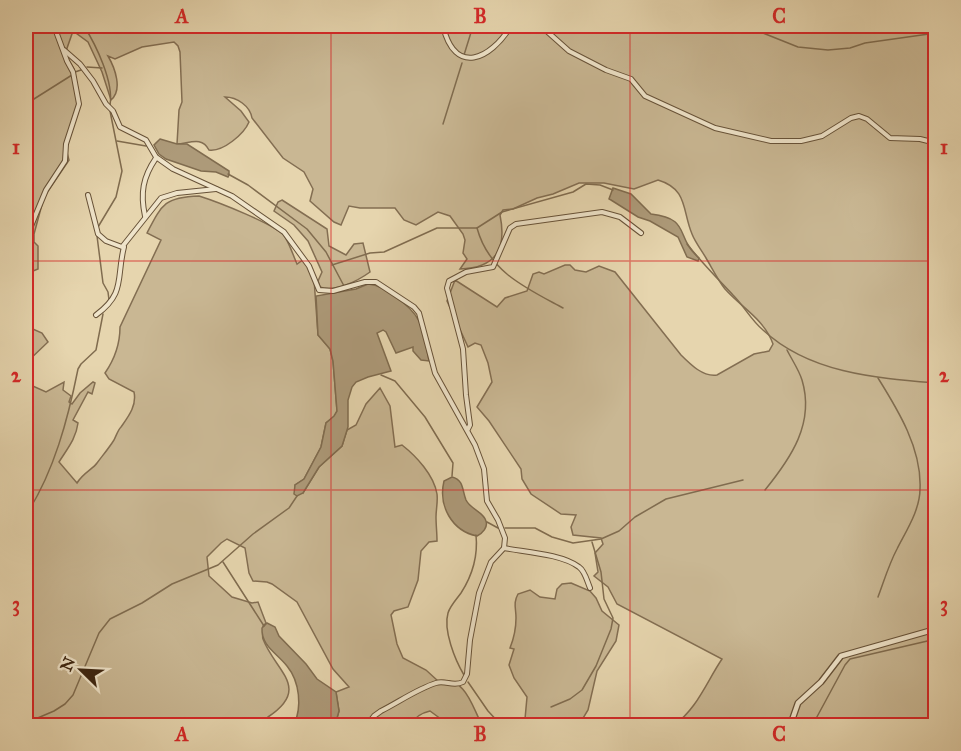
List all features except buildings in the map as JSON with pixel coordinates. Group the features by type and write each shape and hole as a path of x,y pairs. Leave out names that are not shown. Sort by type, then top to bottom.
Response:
{"street":[{"path":"26,238 46,190 65,160 66,144 79,104 74,77 54,26"},
{"path":"442,26 450,48 470,58 476,58 495,47 511,26"},
{"path":"541,26 570,51 606,70 634,81 645,96 715,128 771,141 801,141 822,136 851,118 859,116 867,118 890,138 920,139 936,143"},
{"path":"64,50 93,81 106,105 113,111 120,127 146,140 156,157 173,169 245,204 284,232 309,266 319,291 333,291 365,282 376,282 414,307 422,323 438,380 468,429 483,469 487,501 503,532 505,543 504,548 491,562 479,593 470,640 467,674 463,682 457,684 441,681 428,686 381,711 366,726"},
{"path":"146,216 143,186 148,170 156,157"},
{"path":"96,315 110,304 117,292 124,246 161,198 168,195 218,189"},
{"path":"88,195 98,234 120,248 124,246"},
{"path":"468,429 470,424 464,350 447,288 450,280 466,272 493,267 510,228 516,224 586,213 608,212 620,217 641,233"},
{"path":"504,548 551,557 574,565 582,570 590,588"},
{"path":"790,726 798,703 821,682 841,656 936,629"}],"shaded area":[{"path":"26,26 935,26 935,725 830,726 825,721 819,726 674,725 695,703 722,659 617,604 608,587 594,576 598,572 595,553 603,544 601,538 573,535 571,527 576,515 561,514 531,494 522,479 521,469 477,407 492,382 481,345 475,343 468,347 447,301 455,280 497,307 505,298 527,291 533,274 539,272 544,274 565,265 586,272 599,266 615,272 681,355 702,372 717,375 754,354 769,351 773,344 769,335 752,314 725,289 693,237 682,201 675,189 658,180 634,189 604,183 579,183 513,209 503,210 500,215 502,238 496,254 482,265 460,269 467,259 463,253 465,240 450,216 438,212 416,225 404,220 395,208 349,206 341,225 334,222 310,201 313,189 304,172 283,158 252,118 246,106 238,100 225,97 241,111 249,122 243,132 232,141 215,150 209,150 199,142 177,144 179,110 182,102 180,52 174,42 142,47 115,59 108,56 117,85 115,96 111,100 102,72 88,42 73,31 65,54 74,69 80,100 65,145 69,160 44,197 34,234 34,242 38,246 38,269 28,273 26,278"},
{"path":"160,139 177,144 187,144 229,171 228,177 166,159 159,154 154,145"},
{"path":"613,188 631,194 651,214 664,216 678,224 691,250 699,258 698,261 687,257 678,237 609,199"},
{"path":"199,196 245,214 280,232 287,240 297,264 304,259 314,279 318,335 330,349 333,361 337,411 335,416 326,423 321,447 304,479 295,485 303,493 319,467 342,446 347,430 356,425 366,404 380,388 390,406 395,447 402,445 407,449 424,467 432,480 437,497 437,541 429,542 421,551 418,580 408,607 394,611 391,615 397,644 403,658 426,670 438,681 455,683 461,688 471,701 482,725 454,725 451,721 445,722 430,711 418,716 411,725 335,725 339,711 336,692 349,687 333,669 297,602 272,584 253,581 249,573 245,548 227,539 207,557 209,576 232,597 252,603 258,602 266,623 263,626 263,639 287,679 289,688 281,707 268,717 268,725 43,726 26,720 26,383 46,392 64,382 63,390 71,396 69,402 72,404 80,393 93,382 95,383 92,394 88,392 73,420 78,423 75,434 59,462 77,483 108,449 133,407 134,392 109,379 105,373 116,351 120,327 161,240 147,233 166,204 179,198"},
{"path":"282,200 327,229 329,246 346,255 354,244 363,243 370,272 340,287 320,287 318,281 322,272 308,241 294,225 274,211 278,202"},
{"path":"368,284 385,290 404,303 417,317 421,324 429,361 421,360 413,351 413,347 396,353 386,332 383,330 377,333 391,371 368,377 356,382 352,387 348,400 348,427 342,446 319,467 303,493 297,496 294,494 295,485 304,479 321,447 326,423 337,411 333,361 330,349 318,335 316,296 356,289"},
{"path":"26,326 42,333 48,342 26,363"},
{"path":"452,477 461,483 468,503 485,518 486,528 477,536 460,529 445,508 444,481"},
{"path":"571,583 590,591 602,611 619,625 616,641 597,671 588,710 582,720 569,725 523,725 527,697 514,678 509,665 514,649 510,648 515,630 516,597 530,590 540,597 555,599 557,589 562,584"},
{"path":"267,623 275,627 279,636 317,679 336,692 339,711 335,725 294,725 299,703 295,679 287,666 264,640 262,628"}],"waterway":[{"path":"84,26 99,53 107,75 111,96 110,105"},
{"path":"464,55 473,26"},
{"path":"710,26 758,31 798,47 828,50 936,33"},
{"path":"443,124 462,63"},
{"path":"87,67 102,68"},
{"path":"75,72 81,70"},
{"path":"26,104 72,75"},
{"path":"98,227 116,197 122,171 110,111"},
{"path":"117,141 146,146"},
{"path":"228,174 248,185 307,229 326,252 344,286"},
{"path":"332,265 370,253 384,252 437,228 477,228 502,212 573,192 586,184 600,185 613,190"},
{"path":"477,228 490,256 500,267 523,286 563,308"},
{"path":"97,236 103,283 109,300"},
{"path":"687,244 759,326 781,344 801,356 844,371 890,379 936,383"},
{"path":"26,515 45,481 59,445 78,369 96,350 103,314"},
{"path":"765,490 792,452 803,425 805,396 802,380 787,350"},
{"path":"381,375 395,381 425,417 453,463 452,476"},
{"path":"878,378 907,430 920,474 919,497 915,512 878,597"},
{"path":"505,528 535,528 552,537 573,543 601,539 619,531 635,517 666,499 743,480"},
{"path":"26,723 54,711 73,695 99,633 110,619 172,584 218,565 253,534 289,508 297,496"},
{"path":"487,522 498,528"},
{"path":"464,675 451,645 447,620 450,608 461,593 471,572 475,558 476,535"},
{"path":"551,707 570,699 582,690 596,666 611,629 613,618 604,599 601,572 592,542"},
{"path":"223,562 264,626"},
{"path":"812,726 850,659 936,639"},
{"path":"468,682 488,711 502,726"}]}
